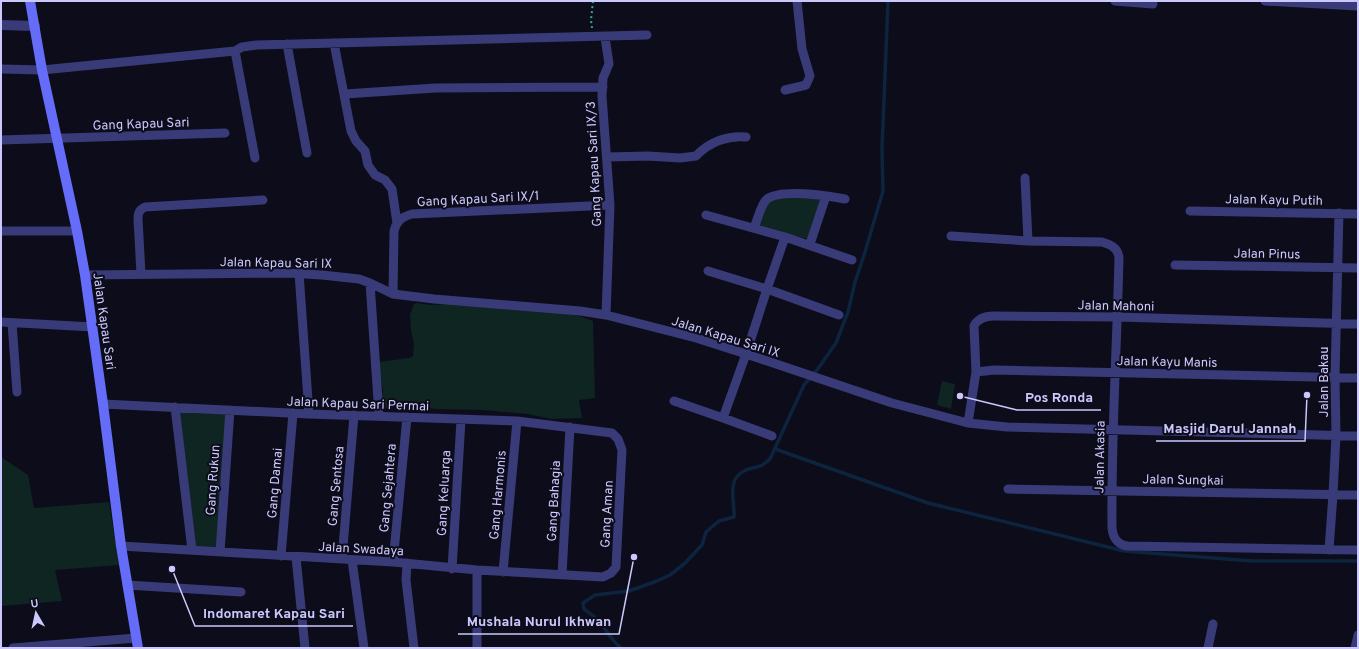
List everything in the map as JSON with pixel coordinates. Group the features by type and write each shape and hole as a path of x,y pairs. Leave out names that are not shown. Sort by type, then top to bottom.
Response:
{"main road":[{"name":"Jalan Kapau Sari","path":"30,1 42,70 77,231 85,275 121,546 137,643"}],"street":[{"path":"785,90 806,85 810,76 802,49 797,1"},
{"path":"1115,1 1153,4"},
{"path":"1265,1 1358,6"},
{"path":"1,25 35,26"},
{"path":"1,69 42,70 235,51 242,47 256,45 647,35"},
{"name":"Gang Kapau Sari IX/3","path":"605,37 609,64 603,78 603,87 610,205 606,315"},
{"path":"334,43 345,94 346,112 351,131 356,141 365,151 368,165 374,175 385,180 392,189 397,222 394,231 393,248 393,294"},
{"path":"287,44 306,153"},
{"path":"235,51 254,158"},
{"path":"345,94 435,88 603,87"},
{"name":"Gang Kapau Sari","path":"1,140 225,133"},
{"path":"607,157 648,156 680,158 696,156 702,150 722,140 735,136 746,137"},
{"path":"1025,178 1028,241"},
{"path":"754,228 765,201 775,195 826,196 845,199"},
{"path":"810,244 826,196"},
{"path":"141,274 138,219 138,214 141,209 145,207 263,200"},
{"name":"Gang Kapau Sari IX/1","path":"397,222 404,216 412,214 610,205"},
{"name":"Jalan Kayu Putih","path":"1190,211 1358,214"},
{"name":"Jalan Bakau","path":"1329,550 1334,494 1336,436 1335,377 1339,213"},
{"path":"706,215 810,244 852,260"},
{"path":"1,231 77,231"},
{"name":"Jalan Akasia","path":"951,236 1028,241 1102,242 1114,246 1118,251 1118,317 1111,490 1112,534 1117,542 1121,545 1127,546 1358,550"},
{"path":"723,418 785,237"},
{"name":"Jalan Pinus","path":"1175,266 1358,268"},
{"path":"708,271 767,289 839,315"},
{"path":"298,273 309,414"},
{"name":"Jalan Kapau Sari IX","path":"85,275 298,273 339,276 359,279 393,294 434,299 580,311 606,315 696,338 892,403 968,423 1008,427 1358,436"},
{"path":"370,283 379,416"},
{"name":"Jalan Mahoni","path":"968,423 976,372 974,326 976,322 983,317 1118,317 1358,324"},
{"path":"1,322 92,327"},
{"path":"12,323 17,392"},
{"name":"Jalan Kayu Manis","path":"976,372 994,370 1358,378"},
{"path":"674,401 772,436"},
{"name":"Jalan Kapau Sari Permai","path":"103,404 309,414 517,421 570,427 612,434 616,436 619,442"},
{"path":"175,407 192,550"},
{"name":"Gang Rukun","path":"220,552 230,410"},
{"name":"Gang Damai","path":"281,556 294,413"},
{"name":"Gang Sentosa","path":"342,559 354,415"},
{"name":"Gang Sejahtera","path":"393,562 407,417"},
{"name":"Gang Keluarga","path":"452,569 461,420"},
{"name":"Gang Harmonis","path":"503,572 517,421"},
{"name":"Gang Bahagia","path":"562,575 570,427"},
{"name":"Gang Aman","path":"599,577 607,576 614,571 616,567 622,460 622,450 619,442"},
{"name":"Jalan Sungkai","path":"1008,488 1358,495"},
{"name":"Jalan Swadaya","path":"121,546 393,562 452,569 599,577"},
{"path":"296,557 305,648"},
{"path":"352,560 364,648"},
{"path":"407,563 406,580 414,648"},
{"path":"477,570 477,648"},
{"path":"127,585 241,592"},
{"path":"1208,648 1213,624"},
{"path":"1355,648 1358,635"},
{"path":"13,648 137,643"}],"path":[{"path":"593,1 591,20 593,37"}],"green space":[{"path":"777,196 816,198 820,200 809,239 757,228 767,202"},
{"path":"414,304 558,312 579,316 593,321 595,398 579,400 582,418 551,419 528,414 483,410 435,409 402,405 382,408 381,404 383,390 379,362 409,358 413,356 414,344 410,315"},
{"path":"942,381 955,384 951,409 937,405"},
{"path":"175,407 230,410 220,552 192,550"},
{"path":"1,457 28,475 34,508 109,502 119,565 55,570 62,601 1,606"}],"waterway":[{"path":"621,648 604,627 584,609 583,603 595,595 629,591 670,575 684,564 702,545 706,532 719,521 734,517 733,485 735,480 738,475 744,471 764,464 770,459 804,385 817,370 836,343 848,312 855,282 883,191 882,149 888,1"},
{"path":"775,449 928,503 1124,551 1252,561 1358,561"}],"place":[{"name":"Masjid Darul Jannah","path":"1307,395"},
{"name":"Pos Ronda","path":"960,396"},
{"name":"Mushala Nurul Ikhwan","path":"634,557"},
{"name":"Indomaret Kapau Sari","path":"172,569"}]}
